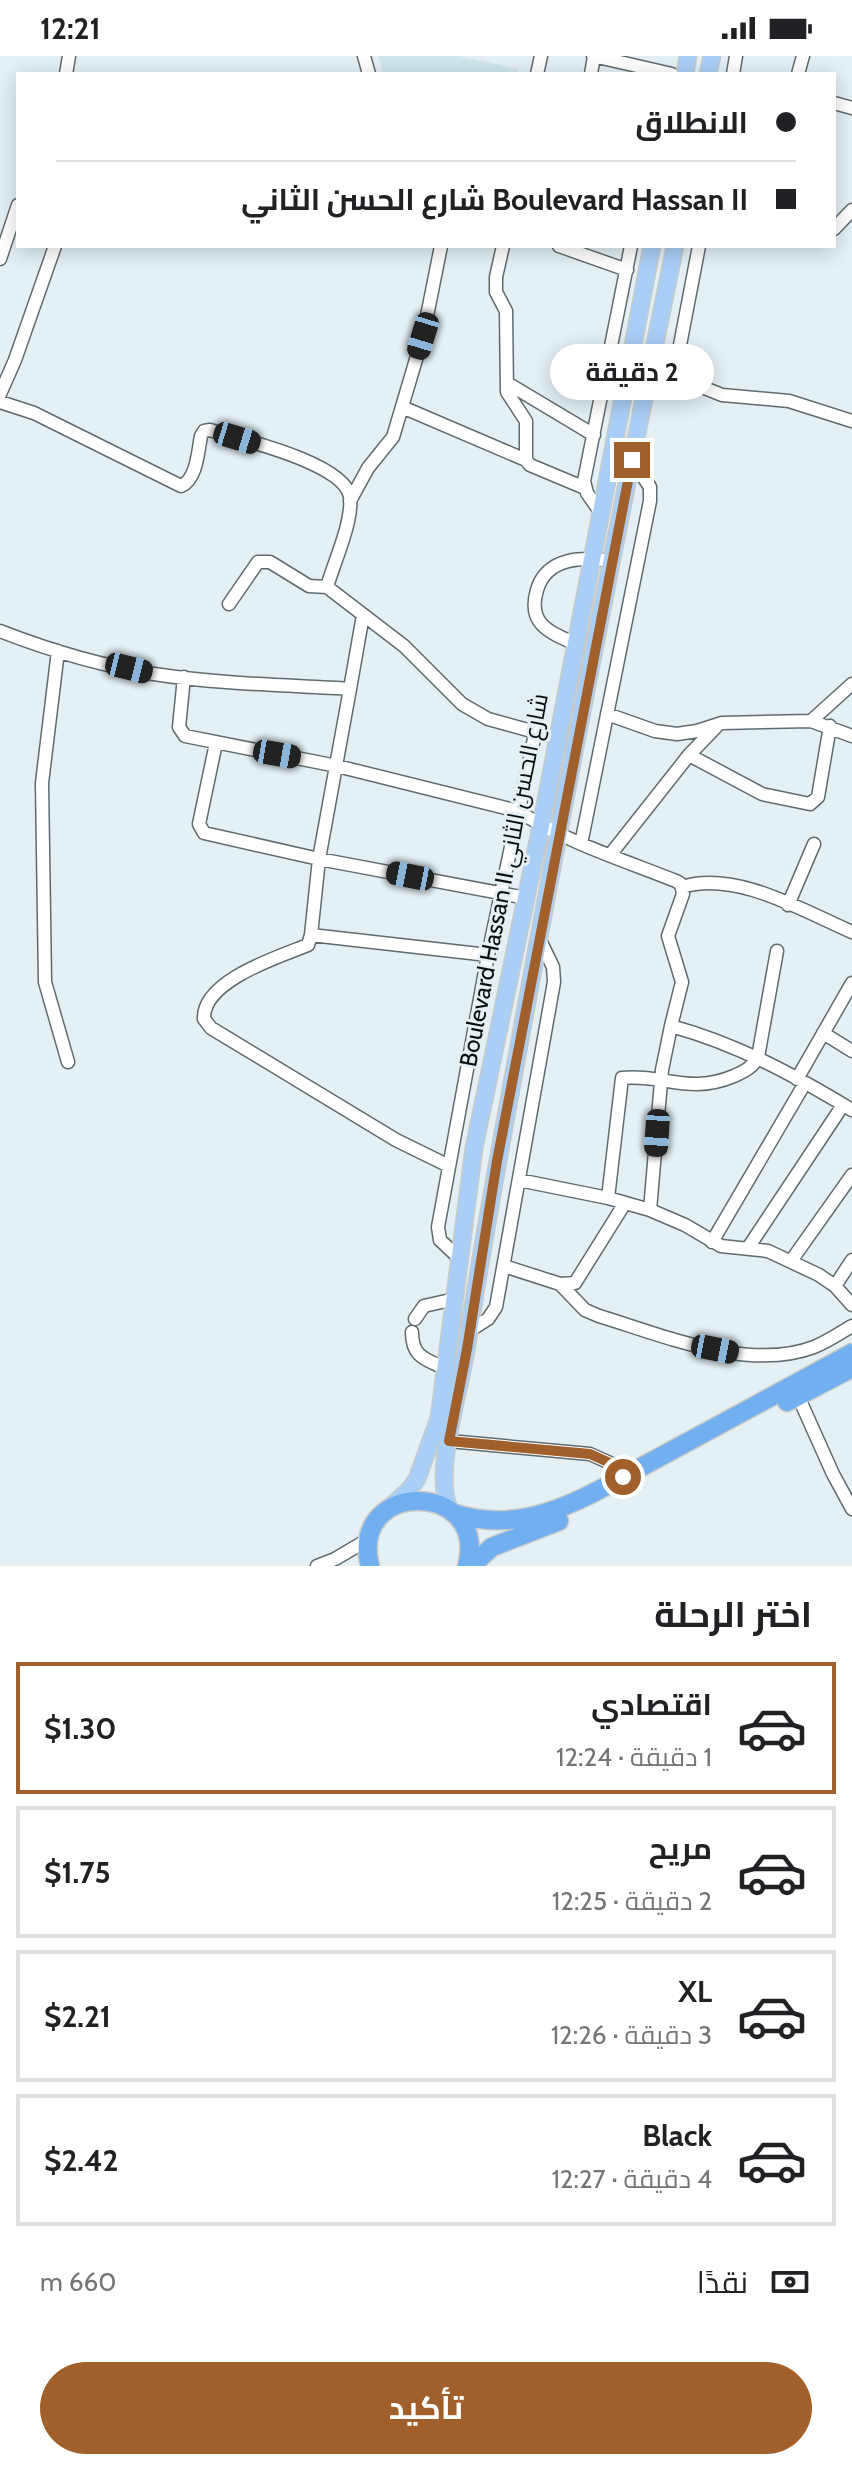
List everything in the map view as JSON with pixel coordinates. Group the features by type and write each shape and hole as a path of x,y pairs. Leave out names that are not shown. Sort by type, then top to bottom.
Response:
{"highway":[{"path":"370,1566 369,1539 377,1520 401,1502 417,1499 433,1502 488,1522 522,1519 570,1504 852,1353"},
{"path":"469,1566 492,1547 574,1514 852,1368"},
{"path":"451,1511 468,1539 469,1566"}],"main road":[{"name":"Boulevard Hassan II شارع الحسن الثاني","path":"387,1510 409,1490 422,1470 439,1418 474,1148 541,826 652,248"},
{"name":"Boulevard Hassan II شارع الحسن الثاني","path":"451,1511 445,1500 443,1477 497,1161 558,834 675,248"}],"street":[{"path":"594,56 662,72"},
{"path":"836,227 852,210"},
{"path":"0,259 16,211"},
{"path":"0,394 54,248"},
{"path":"350,501 368,468 393,437 423,336 441,248"},
{"path":"503,248 496,292 506,311 507,392 526,421 526,460"},
{"path":"566,248 627,270"},
{"path":"585,488 631,248"},
{"path":"699,248 676,366 682,379 722,395 789,401 852,421"},
{"path":"507,383 594,435"},
{"path":"0,402 34,413 181,486 188,483 193,473 201,436 204,431 210,430 291,455 327,471 347,486 350,501 327,587"},
{"path":"402,407 585,488 601,513"},
{"path":"581,844 650,501 650,487 632,460"},
{"path":"576,644 554,634 539,622 533,608 540,580 552,567 572,560 592,558 612,561"},
{"path":"229,604 258,562 270,562 309,586 327,587 404,646 462,704 488,719 557,738"},
{"path":"363,615 319,859 308,945 253,967 225,985 205,1006 204,1019 211,1028 396,1140 449,1166"},
{"path":"0,631 58,651 152,674 350,689"},
{"path":"58,651 42,783 45,982 68,1062"},
{"path":"184,677 179,721 181,734 337,766 518,811 558,834 676,881 682,887 683,894 668,936 682,982 661,1082 650,1210"},
{"path":"811,721 852,684"},
{"path":"607,714 655,731 677,734 722,723 811,721 852,736"},
{"path":"610,855 689,755 722,723"},
{"path":"689,755 762,794 810,804 818,797 830,726"},
{"path":"459,1258 444,1246 438,1232 488,955 535,734"},
{"path":"216,743 199,824 204,833 319,859 526,898"},
{"path":"788,905 814,844"},
{"path":"682,887 697,883 729,884 852,932"},
{"path":"311,935 488,955"},
{"path":"469,1331 494,1313 504,1266 554,982 553,967 539,938"},
{"path":"608,1198 620,1082 626,1078 708,1085 749,1069 758,1057 777,951"},
{"path":"712,1242 852,983"},
{"path":"671,1026 698,1033 758,1057 848,1107 748,1248"},
{"path":"823,1033 852,1051"},
{"path":"791,1261 852,1175"},
{"path":"519,1180 650,1210 729,1248 761,1248 835,1286 852,1305"},
{"path":"504,1266 560,1284 575,1283 625,1203"},
{"path":"835,1286 852,1260"},
{"path":"560,1284 585,1310 599,1316 699,1346 732,1352 757,1355 796,1352 815,1347 852,1326"},
{"path":"415,1319 424,1306 455,1299"},
{"path":"412,1332 413,1349 446,1369"},
{"path":"798,1396 852,1509"},
{"path":"449,1441 590,1454 610,1463 623,1477"},
{"path":"317,1566 369,1539"}],"shaded area":[{"path":"378,56 458,56 518,69 517,72 382,72"}],"route":[{"path":"623,1477 610,1463 590,1454 449,1441 467,1349 485,1225 632,460"}]}
